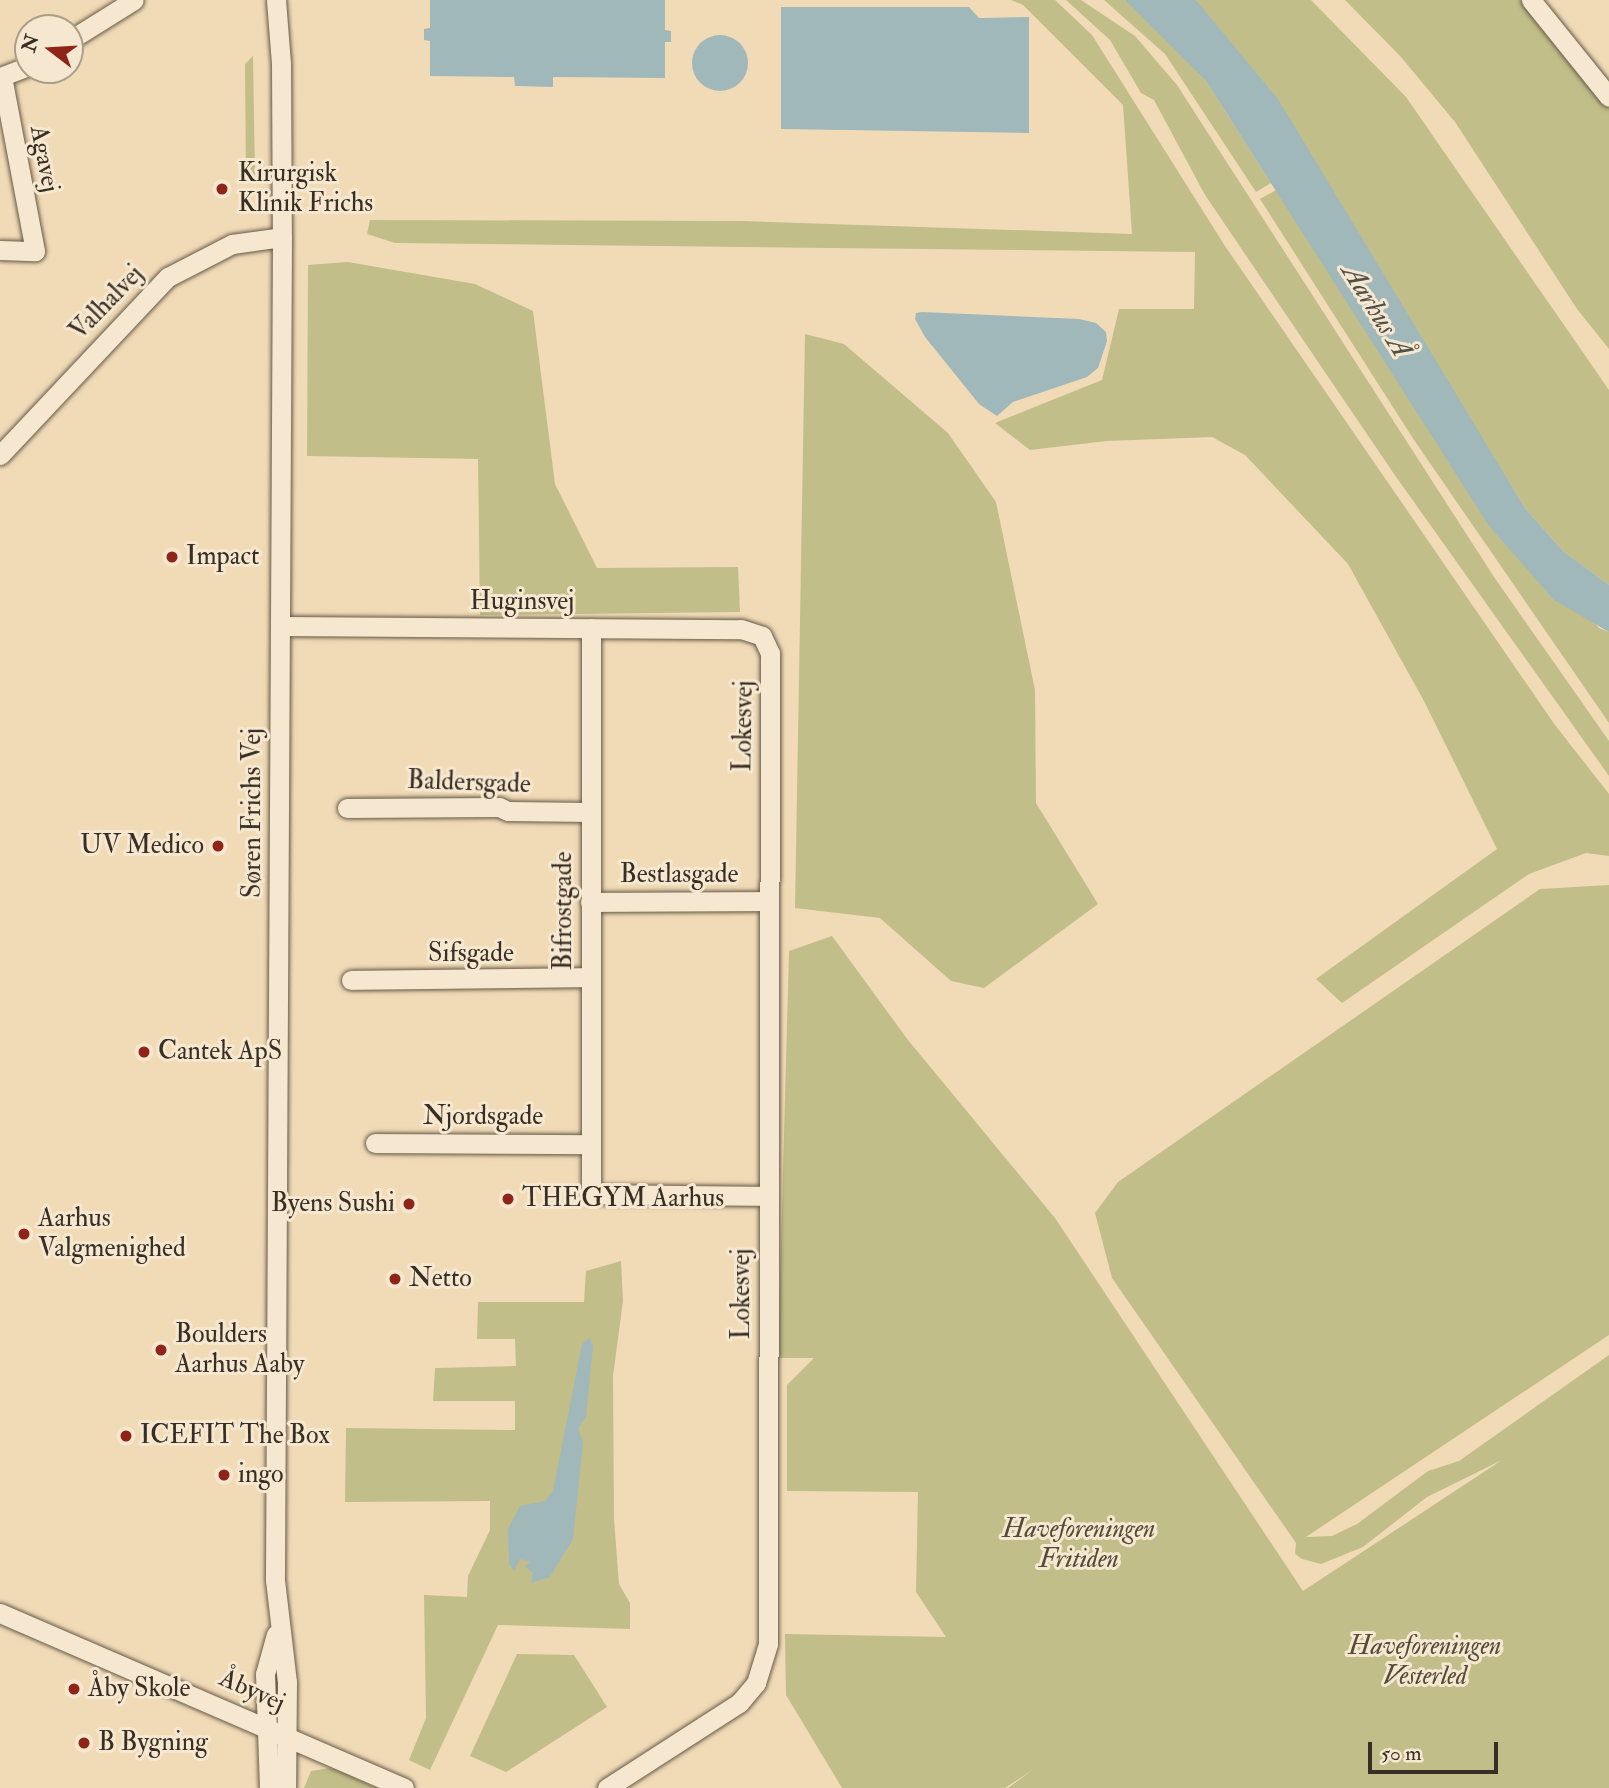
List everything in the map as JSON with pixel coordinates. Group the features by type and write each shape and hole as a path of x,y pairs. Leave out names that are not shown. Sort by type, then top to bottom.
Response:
{"street":[{"path":"84,31 134,0"},
{"name":"Søren Frichs Vej","path":"276,0 281,64 282,237 278,1626 287,1682 286,1788"},
{"path":"1531,0 1609,97"},
{"name":"Agavej","path":"0,250 35,251 1,77"},
{"name":"Valhalvej","path":"0,455 168,277 232,244 282,237"},
{"name":"Huginsvej","path":"280,626 741,629 762,636"},
{"name":"Bifrostgade","path":"591,628 591,1194 769,1196"},
{"name":"Lokesvej","path":"607,1788 739,1703 762,1671 768,1644 772,662 762,636"},
{"name":"Baldersgade","path":"348,808 499,807 509,811 590,812"},
{"name":"Bestlasgade","path":"590,902 769,901"},
{"name":"Sifsgade","path":"351,980 590,976"},
{"name":"Njordsgade","path":"375,1143 590,1144"},
{"name":"Åbyvej","path":"0,1613 288,1735 404,1788"},
{"name":"Søren Frichs Vej","path":"269,1788 265,1674 278,1626"}],"green space":[{"path":"1011,0 1055,0 1092,35 1225,246 1555,725 1609,794 1609,856 1586,853 1529,874 1342,1003 1316,979 1497,849 1424,701 1348,564 1245,455 1212,437 1107,441 1030,450 995,423 1102,380 1119,309 1194,309 1195,252 395,243 367,234 370,220 743,221 1132,234 1123,105 1023,5"},
{"path":"1066,0 1081,0 1135,36 1177,85 1494,577 1609,741 1609,776 1394,474 1205,195 1154,100 1141,93 1110,40"},
{"path":"1104,0 1125,0 1140,10 1206,81 1271,183 1256,192 1165,54"},
{"path":"1196,0 1311,0 1406,97 1609,390 1609,585 1563,551 1525,508 1368,251"},
{"path":"1345,0 1522,0 1609,108 1609,349 1577,309 1455,122 1401,57"},
{"path":"253,56 255,178 246,178 245,64"},
{"path":"1276,190 1599,628 1609,632 1609,723 1414,440 1260,199"},
{"path":"348,262 475,284 533,311 555,484 597,568 738,567 740,612 480,615 478,459 307,456 308,265"},
{"path":"805,334 844,344 948,433 996,502 1035,690 1036,803 1098,904 984,988 951,981 880,918 795,908"},
{"path":"1609,885 1609,1335 1306,1537 1332,1536 1357,1524 1428,1471 1459,1461 1609,1355 1609,1788 1008,1788 1034,1769 1005,1788 842,1788 786,1695 785,1634 946,1637 916,1592 918,1492 787,1491 787,1385 814,1358 778,1358 789,951 832,936 908,1040 1055,1218 1303,1591 1502,1460 1427,1497 1363,1547 1321,1564 1302,1559 1295,1554 1296,1543 1112,1278 1095,1213 1118,1182 1540,889"},
{"path":"621,1261 623,1301 613,1376 614,1519 619,1584 630,1603 630,1629 498,1625 430,1770 409,1760 426,1718 424,1595 467,1597 468,1576 490,1530 490,1501 345,1502 346,1428 515,1430 515,1401 433,1401 435,1368 516,1366 515,1339 477,1339 478,1302 584,1302 586,1271"},
{"path":"517,1654 574,1655 607,1707 506,1772 470,1756"},
{"path":"330,1768 376,1788 304,1788 311,1771"}],"water":[{"path":"430,0 665,0 665,30 671,31 671,42 665,42 665,78 553,77 553,87 515,86 514,77 430,76 430,41 424,40 424,29 430,28"},
{"name":"Aarhus Å","path":"1125,0 1196,0 1278,99 1525,508 1563,551 1609,585 1609,632 1554,600 1489,526 1206,81"},
{"path":"781,7 969,7 979,18 1029,17 1029,133 781,129"},
{"path":"715,35 725,35 740,43 746,52 746,74 740,83 725,91 715,91 697,79 692,68 692,58 704,40"},
{"path":"916,313 1079,319 1096,323 1106,332 1107,341 1098,368 1087,377 1013,402 997,416 979,404 925,337 915,319"},
{"path":"589,1338 593,1346 586,1417 578,1428 583,1442 573,1539 550,1577 531,1583 533,1573 525,1566 531,1562 520,1559 514,1571 509,1564 508,1529 520,1506 545,1501 553,1491 582,1344"}],"place":[{"name":"Kirurgisk Klinik Frichs","path":"222,189"},
{"name":"Impact","path":"172,557"},
{"name":"UV Medico","path":"218,846"},
{"name":"Cantek ApS","path":"144,1052"},
{"name":"THEGYM Aarhus","path":"508,1199"},
{"name":"Byens Sushi","path":"409,1204"},
{"name":"Aarhus Valgmenighed","path":"24,1234"},
{"name":"Netto","path":"395,1279"},
{"name":"Boulders Aarhus Aaby","path":"161,1350"},
{"name":"ICEFIT The Box","path":"126,1436"},
{"name":"ingo","path":"224,1475"},
{"name":"Åby Skole","path":"74,1689"},
{"name":"B Bygning","path":"84,1743"}],"park label":[{"name":"Haveforeningen Fritiden","path":"1079,1545"},
{"name":"Haveforeningen Vesterled","path":"1425,1662"}]}
